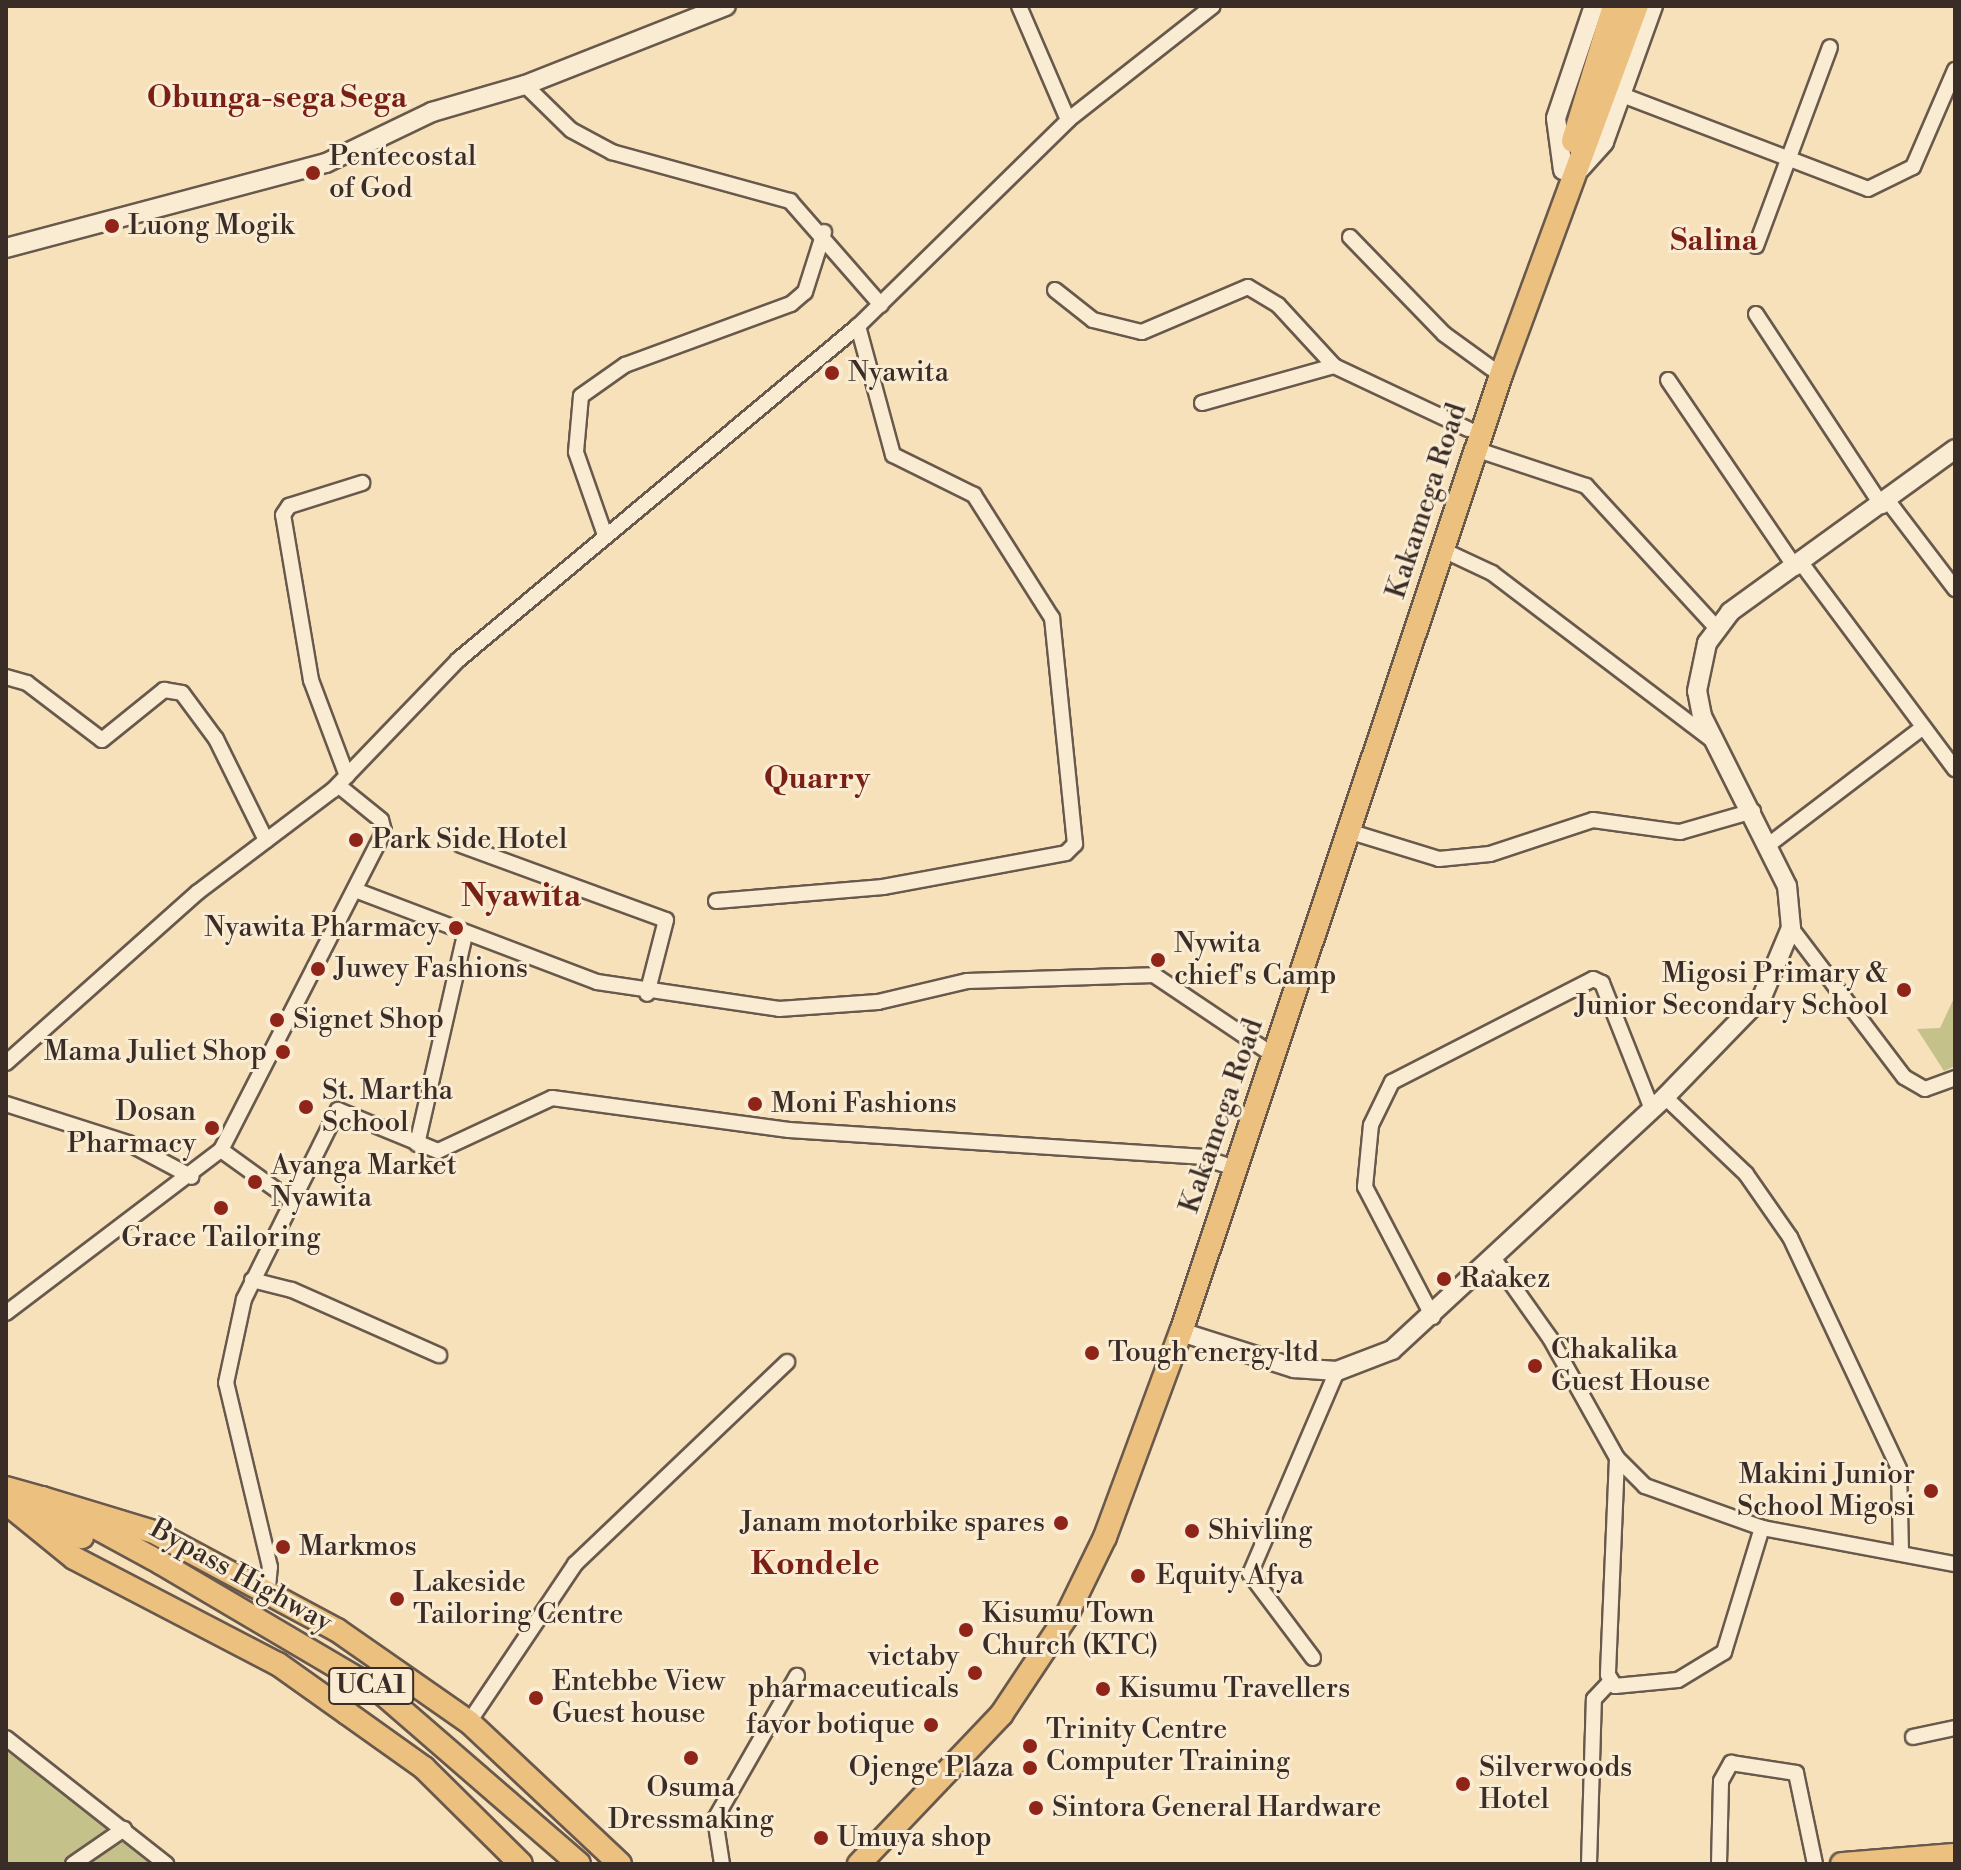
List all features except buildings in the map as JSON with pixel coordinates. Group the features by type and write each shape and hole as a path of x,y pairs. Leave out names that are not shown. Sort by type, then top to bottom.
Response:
{"main road":[{"name":"Kakamega Road","path":"849,1864 993,1710 1059,1615 1099,1534 1472,439 1569,172 1614,6"},
{"name":"Kakamega Road","path":"859,1864 1001,1715 1066,1617 1105,1537 1181,1332 1443,550 1491,368 1637,6"},
{"name":"Bypass Highway","path":"6,1488 42,1498 365,1695 437,1747 563,1864"},
{"path":"42,1498 154,1532 268,1588 469,1722 620,1864"},
{"path":"11,1507 74,1558 278,1664 424,1768 521,1864"},
{"name":"Bypass Highway","path":"11,1507 132,1555 383,1694 579,1864"},
{"path":"1842,1864 1955,1855"}],"street":[{"path":"6,248 326,163 432,112 525,85 726,6"},
{"path":"1019,6 1068,120"},
{"path":"6,1063 266,840 343,780 430,687 605,535 858,326 1068,120 1213,6"},
{"path":"1594,6 1556,118 1569,172 1604,142 1653,6"},
{"path":"1756,246 1830,47"},
{"path":"1622,95 1868,189 1899,179 1913,167 1955,70"},
{"path":"525,85 591,142 674,175 777,195 824,232 881,305"},
{"path":"605,535 576,452 581,396 625,365 791,304 805,292 824,232"},
{"path":"1350,237 1444,334 1491,368"},
{"path":"1055,290 1093,320 1142,332 1248,287 1278,305 1334,366 1472,439 1586,486 1714,625"},
{"path":"1756,314 1885,504 1955,589"},
{"path":"716,901 883,887 1066,853 1075,844 1052,618 974,495 893,455 858,326"},
{"path":"1202,403 1334,366"},
{"path":"1668,380 1799,566 1955,769"},
{"path":"1181,1332 1294,1368 1337,1371 1392,1350 1433,1317 1658,1103 1762,997 1791,928 1787,886 1771,843 1718,745 1697,691 1714,625 1885,504 1955,449"},
{"path":"6,1313 192,1177 221,1150 355,890 384,823 343,780 311,680 283,515 289,506 362,483"},
{"path":"1443,550 1492,573 1718,745"},
{"path":"6,677 27,683 102,740 164,690 182,693 216,739 266,840"},
{"path":"1771,843 1922,728"},
{"path":"1348,831 1439,859 1490,854 1593,820 1680,832 1753,811"},
{"path":"461,845 666,920 647,994"},
{"path":"355,890 465,935 647,994 803,1009 967,981 1154,975 1264,1049"},
{"path":"1791,928 1904,1077 1925,1089 1955,1078"},
{"path":"417,1144 465,935"},
{"path":"1433,1317 1365,1187 1371,1125 1392,1082 1593,979 1602,983 1658,1103 1746,1174 1790,1237 1899,1469 1901,1552"},
{"path":"268,1588 270,1567 225,1401 238,1315 289,1199 338,1110 438,1151 552,1098 789,1130 1201,1157 1225,1165"},
{"path":"6,1104 128,1143 192,1177"},
{"path":"221,1150 289,1199"},
{"path":"1494,1259 1550,1338 1617,1458 1654,1491 1762,1528 1955,1564"},
{"path":"252,1280 292,1290 439,1355"},
{"path":"469,1722 575,1564 787,1362"},
{"path":"1313,1658 1250,1574 1337,1371"},
{"path":"1589,1864 1594,1699 1610,1682 1617,1458"},
{"path":"1610,1682 1678,1680 1716,1661 1734,1635 1762,1528"},
{"path":"722,1864 715,1819 797,1676"},
{"path":"1913,1737 1955,1728"},
{"path":"6,1738 166,1864"},
{"path":"1719,1864 1721,1781 1731,1763 1796,1773 1815,1864"},
{"path":"73,1864 124,1829"}],"shaded area":[{"path":"1955,996 1955,1066 1944,1071 1917,1029 1940,1028"},
{"path":"6,1751 128,1840 156,1864 6,1864"}],"place":[{"name":"Pentecostal of God","path":"313,173"},
{"name":"Luong Mogik","path":"112,226"},
{"name":"Nyawita","path":"832,373"},
{"name":"Park Side Hotel","path":"356,840"},
{"name":"Nyawita Pharmacy","path":"456,928"},
{"name":"Nywita chief's Camp","path":"1158,960"},
{"name":"Juwey Fashions","path":"318,969"},
{"name":"Migosi Primary & Junior Secondary School","path":"1904,990"},
{"name":"Signet Shop","path":"277,1020"},
{"name":"Mama Juliet Shop","path":"283,1052"},
{"name":"Moni Fashions","path":"755,1104"},
{"name":"St. Martha School","path":"306,1107"},
{"name":"Dosan Pharmacy","path":"212,1128"},
{"name":"Ayanga Market Nyawita","path":"255,1182"},
{"name":"Grace Tailoring","path":"221,1208"},
{"name":"Raakez","path":"1444,1279"},
{"name":"Tough energy ltd","path":"1092,1353"},
{"name":"Chakalika Guest House","path":"1535,1366"},
{"name":"Makini Junior School Migosi","path":"1931,1491"},
{"name":"Janam motorbike spares","path":"1061,1523"},
{"name":"Shivling","path":"1192,1531"},
{"name":"Markmos","path":"283,1547"},
{"name":"Equity Afya","path":"1138,1576"},
{"name":"Lakeside Tailoring Centre","path":"397,1599"},
{"name":"Kisumu Town Church (KTC)","path":"966,1630"},
{"name":"victaby pharmaceuticals","path":"975,1673"},
{"name":"Kisumu Travellers","path":"1103,1689"},
{"name":"Entebbe View Guest house","path":"536,1698"},
{"name":"favor botique","path":"931,1725"},
{"name":"Trinity Centre Computer Training","path":"1030,1746"},
{"name":"Osuma Dressmaking","path":"691,1758"},
{"name":"Ojenge Plaza","path":"1030,1768"},
{"name":"Silverwoods Hotel","path":"1463,1784"},
{"name":"Sintora General Hardware","path":"1036,1808"},
{"name":"Umuya shop","path":"821,1838"}],"district":[{"name":"Obunga-sega Sega","path":"277,98"},
{"name":"Salina","path":"1714,241"},
{"name":"Quarry","path":"817,779"},
{"name":"Nyawita","path":"521,896"},
{"name":"Kondele","path":"815,1564"}]}
